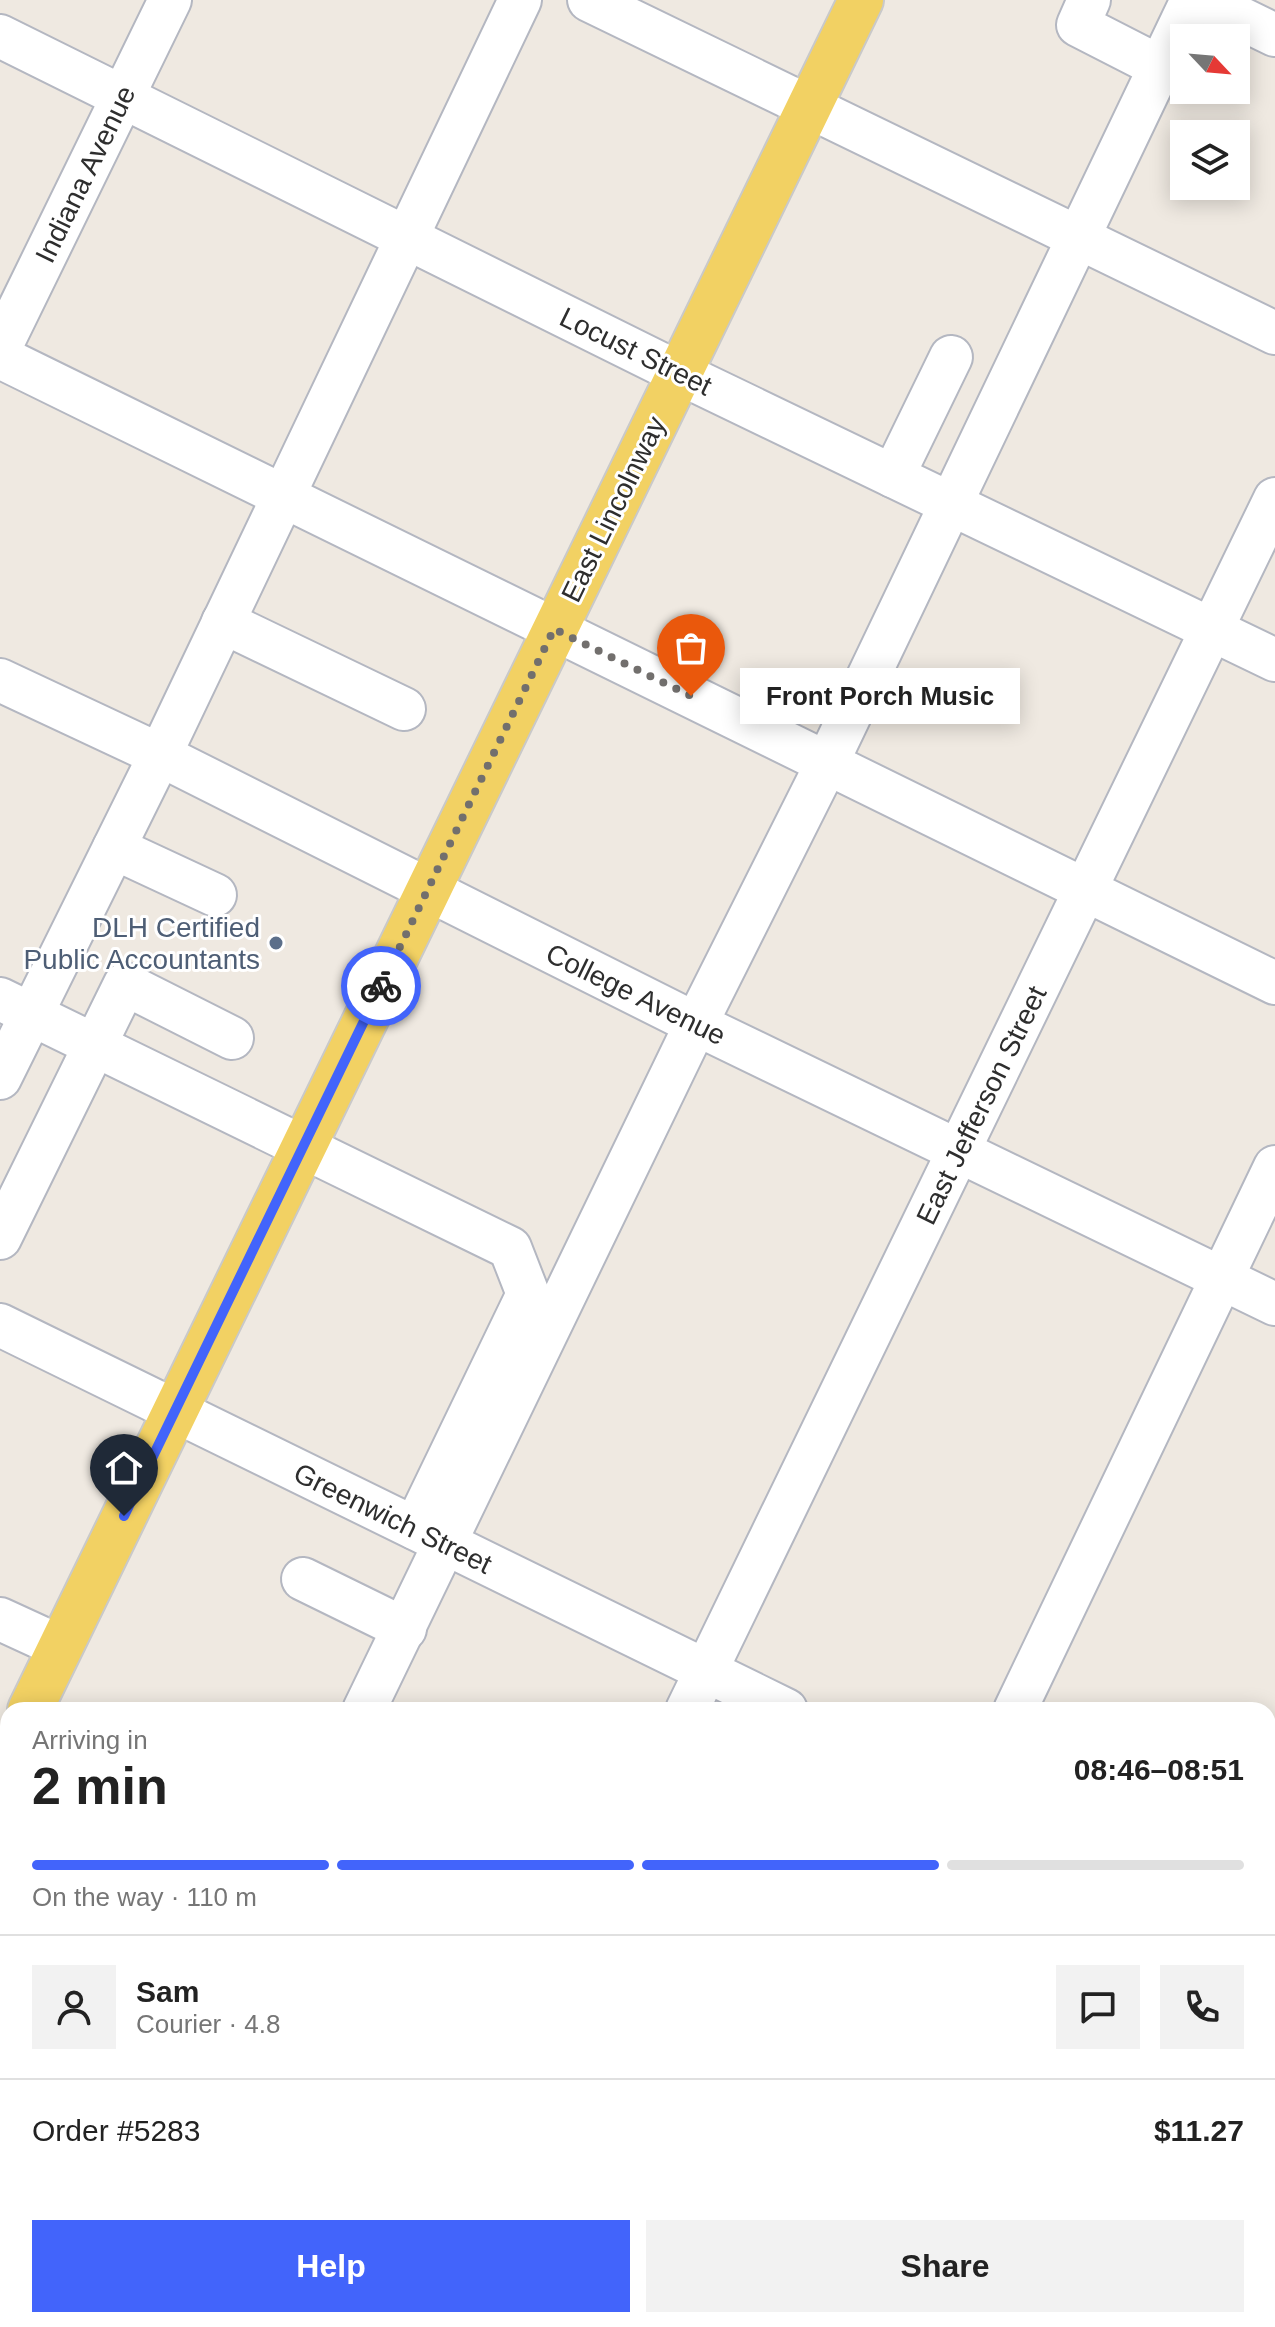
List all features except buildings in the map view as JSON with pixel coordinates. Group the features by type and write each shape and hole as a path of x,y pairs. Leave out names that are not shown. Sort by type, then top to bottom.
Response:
{"main road":[{"name":"East Lincolnway","path":"34,1702 861,0"}],"street":[{"name":"Indiana Avenue","path":"0,348 10,302 123,97 170,0"},
{"path":"0,1078 16,1007 114,848 520,0"},
{"path":"589,0 1275,333"},
{"path":"1089,0 1078,25 1160,67"},
{"path":"431,1536 696,1024 827,763 1192,0"},
{"path":"1203,0 1275,35"},
{"name":"Locust Street","path":"0,36 679,373 1275,660"},
{"path":"0,357 1275,983"},
{"path":"893,476 951,357"},
{"name":"East Jefferson Street","path":"691,1702 1275,499"},
{"path":"223,622 404,709"},
{"name":"College Avenue","path":"0,680 160,755 696,1024 1275,1304"},
{"path":"114,848 215,895"},
{"path":"0,1238 125,984 232,1038"},
{"path":"16,1007 510,1248 528,1294 431,1536 405,1629 368,1702"},
{"path":"1019,1702 1275,1167"},
{"name":"Greenwich Street","path":"0,1325 770,1702"},
{"path":"303,1579 405,1629"},
{"path":"0,1619 61,1647"}],"way so far":[{"path":"381,986 554,629 691,696"}],"place":[{"name":"Front Porch Music","path":"691,696"},
{"name":"DLH Certified Public Accountants","path":"276,943"}],"route":[{"path":"124,1516 381,986"}]}
